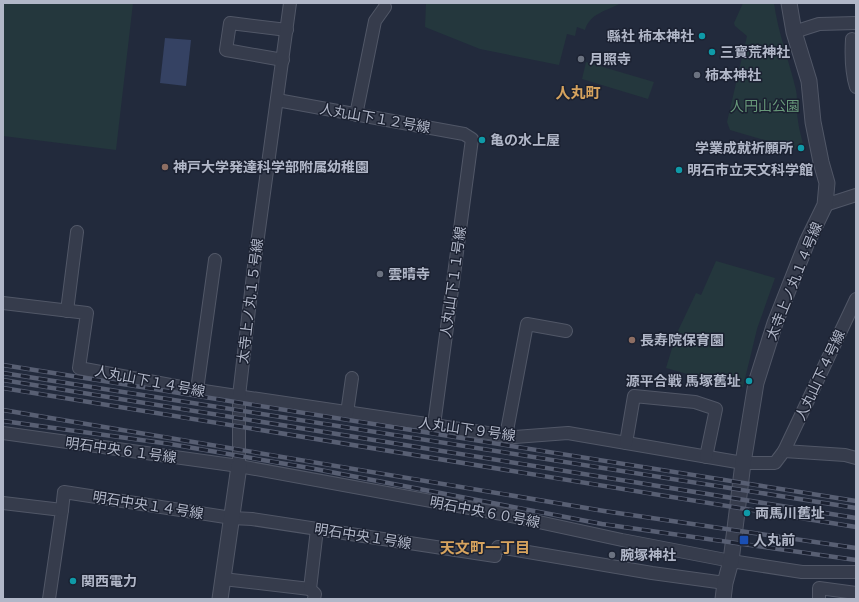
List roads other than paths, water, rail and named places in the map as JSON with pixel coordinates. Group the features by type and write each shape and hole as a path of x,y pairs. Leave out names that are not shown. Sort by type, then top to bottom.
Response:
{"street":[{"name":"太寺上ノ丸１５号線","path":"220,599 239,466 239,396 254,266 290,3"},
{"name":"太寺上ノ丸１４号線","path":"723,599 725,583 731,561 743,463 756,383 775,323 807,242 825,205 827,183 813,122 809,81 794,32 789,3"},
{"path":"356,115 375,20 385,7"},
{"path":"283,60 226,50 230,23 287,30"},
{"path":"794,32 819,24 856,23"},
{"path":"852,39 852,73 856,87"},
{"name":"人丸山下１２号線","path":"277,100 464,134 472,139"},
{"name":"人丸山下１１号線","path":"434,425 472,139"},
{"path":"825,205 856,195"},
{"path":"67,311 77,232"},
{"path":"197,390 215,260"},
{"name":"人丸山下４号線","path":"784,451 856,299"},
{"name":"人丸山下１４号線","path":"3,303 87,313 79,368 197,390 239,396"},
{"path":"506,436 527,324 566,331"},
{"path":"347,413 352,378"},
{"name":"人丸山下９号線","path":"239,396 506,436 515,437 568,433 743,463 775,463 784,451"},
{"path":"626,443 634,396 694,402 716,409 706,457"},
{"name":"明石中央６１号線","path":"3,433 239,466"},
{"path":"784,451 845,455 856,458"},
{"name":"明石中央６０号線","path":"239,466 502,514 622,540 731,561 802,572 856,572"},
{"name":"明石中央１４号線","path":"62,510 64,492 232,518"},
{"path":"3,503 62,510 49,599"},
{"name":"明石中央１号線","path":"232,518 252,519 317,529 496,551 725,583"},
{"path":"223,579 312,594 317,529"},
{"path":"819,599 819,588 856,593"}],"water":[{"path":"165,38 191,40 186,86 160,83"}],"railway":[{"path":"3,365 856,501"},
{"path":"3,373 856,508"},
{"path":"3,380 856,518"},
{"path":"3,388 856,527"},
{"path":"3,410 604,511 856,548"},
{"path":"3,421 170,444 315,469 602,524 856,560"}],"place":[{"name":"縣社 柿本神社","path":"702,36"},
{"name":"三寳荒神社","path":"712,52"},
{"name":"月照寺","path":"581,59"},
{"name":"柿本神社","path":"697,75"},
{"name":"亀の水上屋","path":"482,140"},
{"name":"学業成就祈願所","path":"801,148"},
{"name":"神戸大学発達科学部附属幼稚園","path":"165,167"},
{"name":"明石市立天文科学館","path":"679,170"},
{"name":"雲晴寺","path":"380,274"},
{"name":"長寿院保育園","path":"632,340"},
{"name":"源平合戦 馬塚舊址","path":"749,381"},
{"name":"両馬川舊址","path":"747,513"},
{"name":"人丸前","path":"744,540"},
{"name":"腕塚神社","path":"612,555"},
{"name":"関西電力","path":"73,581"}],"district":[{"name":"人丸町","path":"578,92"},
{"name":"天文町一丁目","path":"485,547"}],"park label":[{"name":"人円山公園","path":"765,106"}]}
